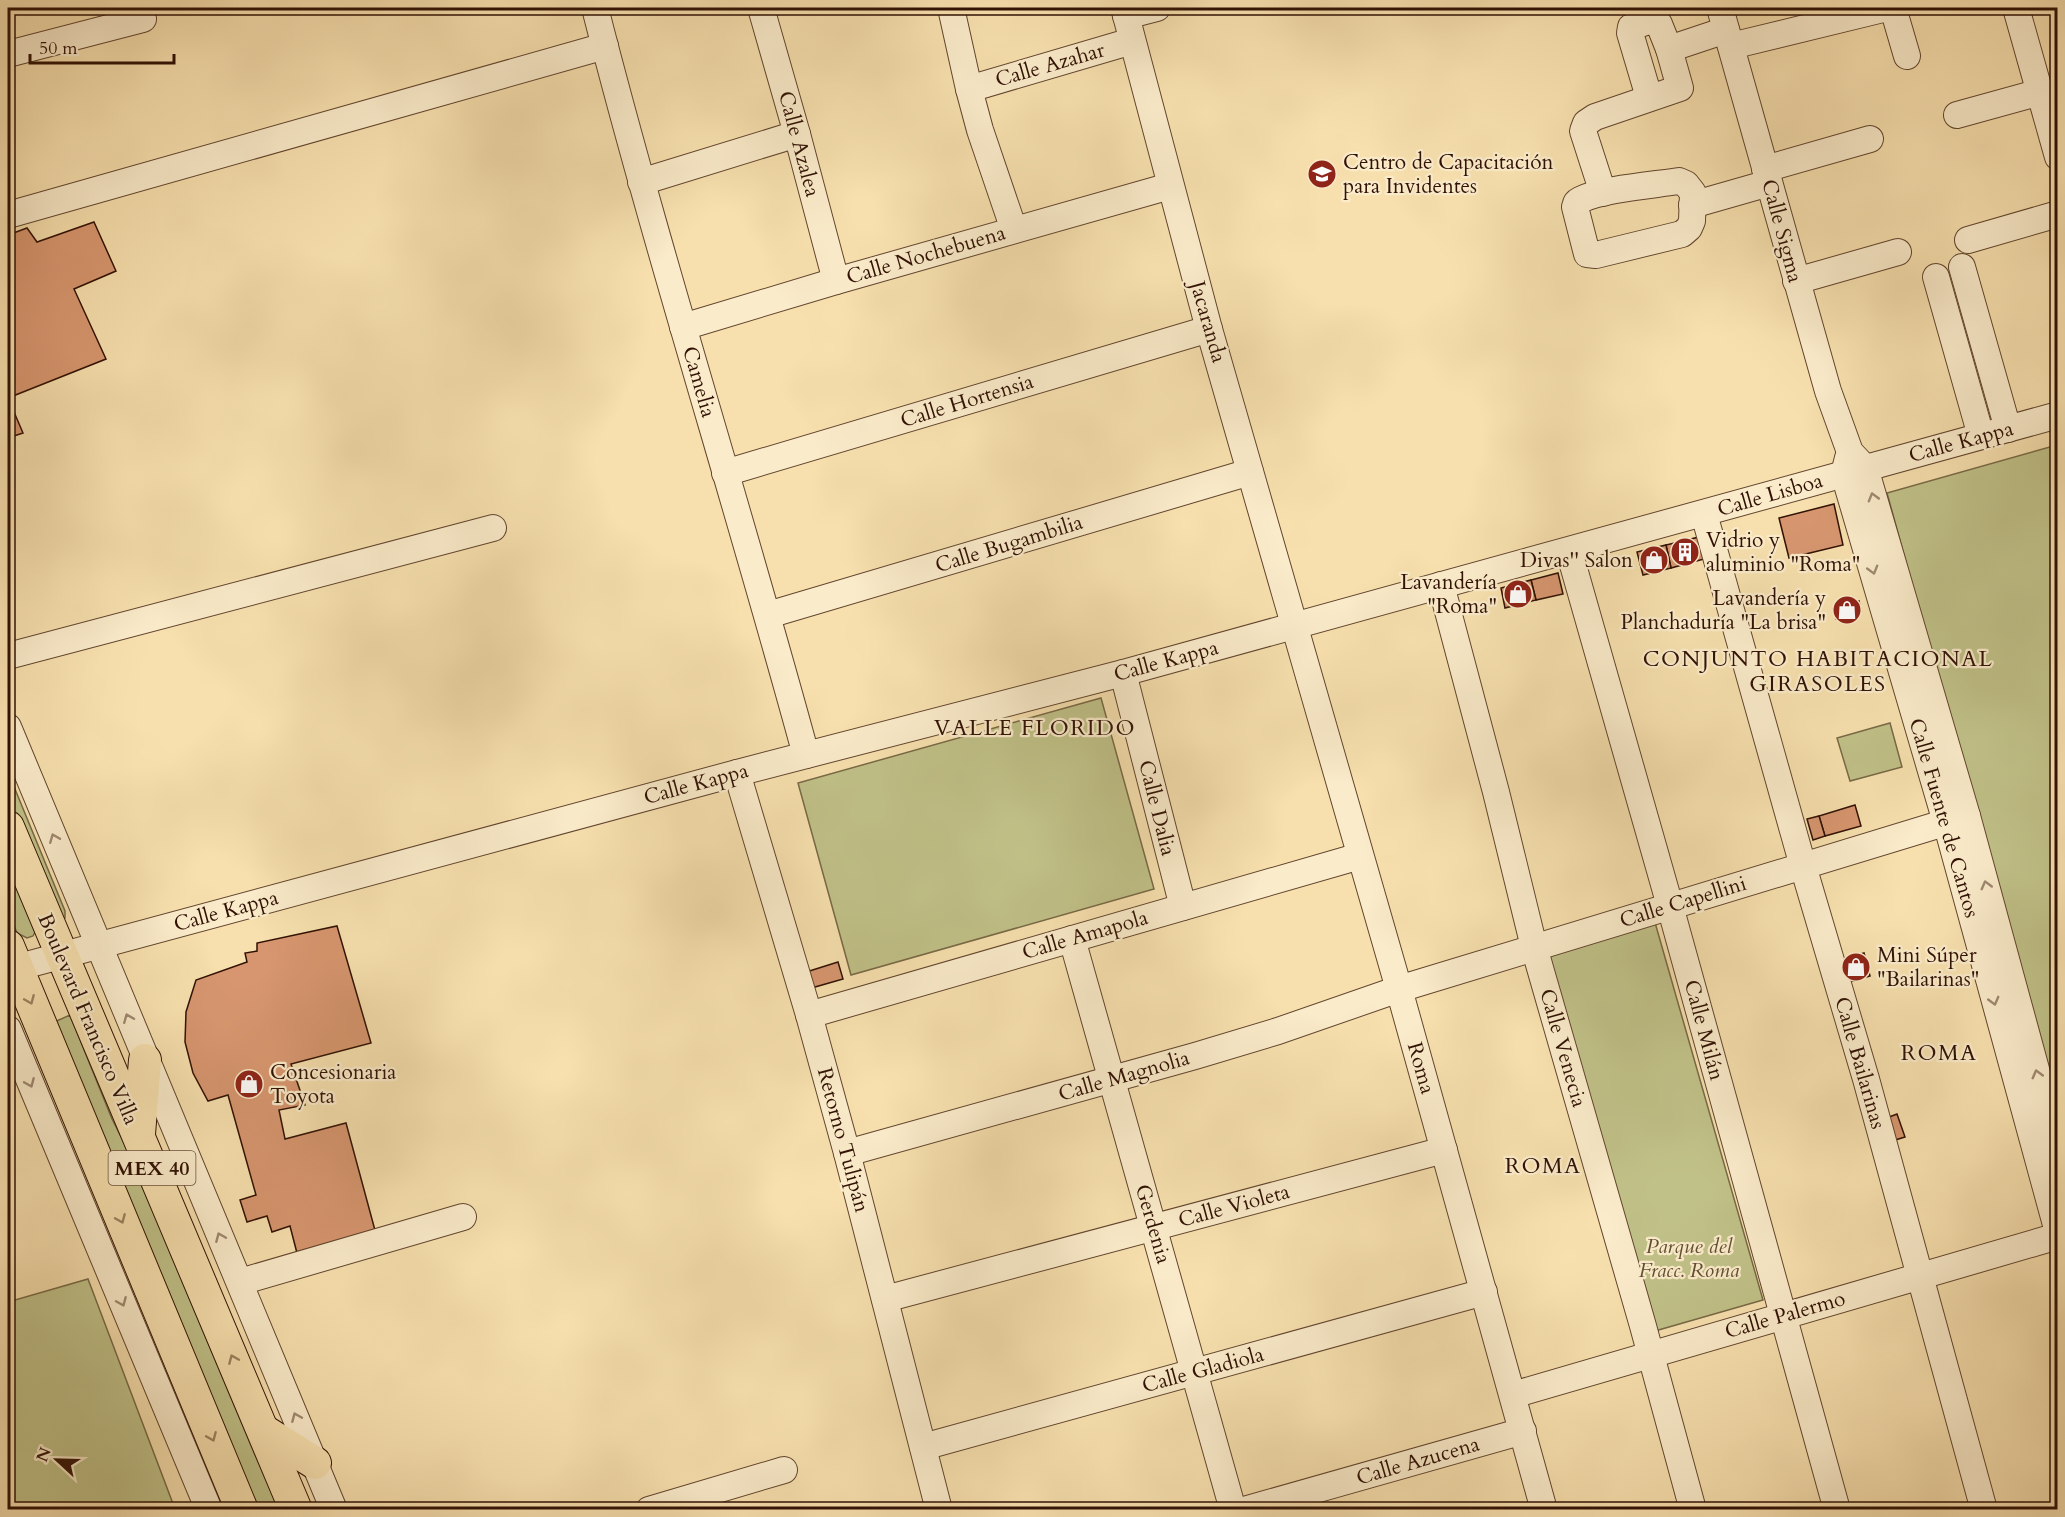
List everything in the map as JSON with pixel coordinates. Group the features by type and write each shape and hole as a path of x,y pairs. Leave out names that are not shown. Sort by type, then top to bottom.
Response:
{"main road":[{"name":"Boulevard Francisco Villa","path":"8,827 296,1509"},
{"name":"MEX 40","path":"10,961 242,1509"},
{"path":"139,1138 145,1060"},
{"path":"264,1431 315,1463"}],"street":[{"name":"Camelia","path":"595,8 641,182 768,615 806,755"},
{"name":"Calle Azalea","path":"761,8 836,281"},
{"path":"951,8 980,130 1014,230"},
{"path":"1125,12 1157,8"},
{"path":"1669,49 1726,28 1887,8"},
{"path":"1893,8 1907,56"},
{"path":"2016,8 2049,100"},
{"path":"2029,8 2049,100 2058,157"},
{"name":"Jacaranda","path":"1125,12 1209,329 1294,627"},
{"path":"8,54 143,19"},
{"path":"1603,193 1583,131 1586,123 1595,117 1680,88 1669,49 1659,24 1654,19 1631,27 1630,33 1649,97"},
{"name":"Calle Sigma","path":"1726,28 1796,281 1828,391 1853,465"},
{"name":"Calle Azahar","path":"969,89 1132,41"},
{"path":"8,215 605,46"},
{"path":"1957,115 2049,100"},
{"path":"641,182 797,134"},
{"path":"1692,205 1870,140"},
{"path":"1679,181 1686,184 1693,193 1692,205 1692,221 1689,228 1682,234 1590,255 1587,254 1575,207 1580,200 1603,193 1679,181"},
{"name":"Calle Nochebuena","path":"683,327 1170,186"},
{"path":"1968,240 2058,213"},
{"path":"1796,281 1898,252"},
{"path":"1962,267 2008,429"},
{"path":"1936,277 1981,436"},
{"name":"Calle Hortensia","path":"725,473 1209,329"},
{"name":"Calle Kappa","path":"1853,465 1981,436 2058,415"},
{"name":"Calle Lisboa","path":"1294,627 1704,514 1853,465"},
{"name":"Calle Fuente de Cantos","path":"1853,465 1956,819 2058,1150"},
{"name":"Calle Bugambilia","path":"768,615 1250,472"},
{"name":"Calle Bailarinas","path":"1704,514 1803,866 1866,1078 1984,1509"},
{"path":"8,656 493,528"},
{"name":"Calle Milán","path":"1569,551 1837,1509"},
{"name":"Calle Venecia","path":"1442,585 1534,947 1693,1509"},
{"name":"Calle Kappa","path":"10,961 61,956 737,773 1294,627"},
{"name":"Roma","path":"1294,627 1399,989 1544,1509"},
{"name":"Calle Dalia","path":"1123,673 1183,907"},
{"path":"8,726 145,1060 334,1509"},
{"name":"Retorno Tulipán","path":"737,773 847,1152 939,1509"},
{"name":"Calle Fuente de Cantos","path":"1956,819 2058,1234"},
{"name":"Calle Capellini","path":"1399,989 1956,819"},
{"name":"Calle Amapola","path":"809,1015 1360,856"},
{"name":"Gerdenia","path":"1072,939 1233,1509"},
{"name":"Calle Magnolia","path":"847,1152 1112,1080 1278,1031 1399,989"},
{"path":"8,1029 209,1509"},
{"name":"Calle Violeta","path":"885,1299 1444,1150"},
{"path":"240,1282 463,1217"},
{"name":"Calle Palermo","path":"1513,1395 2058,1234"},
{"name":"Calle Gladiola","path":"923,1447 1484,1292"},
{"name":"Calle Azucena","path":"1244,1509 1523,1431"},
{"path":"649,1509 784,1470"}],"green space":[{"path":"2057,445 2057,1112 1887,493"},
{"path":"1101,698 1154,889 851,975 798,783"},
{"path":"1890,723 1902,767 1850,781 1837,738"},
{"path":"8,772 65,911 65,918 61,922 51,917 8,811"},
{"path":"8,857 35,932 33,936 27,938 17,933 8,910"},
{"name":"Parque del Fracc. Roma","path":"1654,919 1763,1300 1648,1333 1542,951"},
{"path":"70,1015 112,1119 173,1239 284,1509 252,1509 50,1024"},
{"path":"88,1279 175,1509 8,1509 8,1302"}],"building":[{"path":"94,222 116,271 74,289 106,359 8,398 8,235 27,228 37,242"},
{"path":"8,398 23,433 8,438"},
{"path":"1834,504 1843,545 1789,558 1779,518"},
{"name":"Vidrio y aluminio \"Roma\"","path":"1699,537 1704,559 1671,568 1666,545"},
{"name":"Divas'' Salon","path":"1666,545 1671,568 1643,575 1637,552"},
{"path":"1558,573 1563,594 1536,600 1531,580"},
{"name":"Lavandería \"Roma\"","path":"1531,580 1536,600 1505,608 1501,588"},
{"name":"Lavandería y Planchaduría \"La brisa\"","path":"1859,601 1861,611 1836,619 1833,609"},
{"path":"1855,805 1861,826 1825,836 1819,816"},
{"path":"1819,816 1825,836 1813,840 1807,819"},
{"name":"Concesionaria Toyota","path":"337,926 371,1043 291,1064 305,1105 279,1110 285,1139 346,1123 376,1234 298,1257 290,1226 272,1232 267,1216 247,1222 240,1200 256,1195 228,1095 208,1101 193,1073 185,1042 186,1012 196,980 247,962 245,953 257,951 257,943"},
{"name":"Mini Súper \"Bailarinas\"","path":"1864,953 1870,976 1849,982 1843,959"},
{"path":"838,962 843,979 808,989 803,973"},
{"path":"1897,1114 1905,1137 1892,1141 1884,1119"}],"place":[{"name":"Centro de Capacitación para Invidentes","path":"1322,174"},
{"name":"Vidrio y aluminio \"Roma\"","path":"1685,552"},
{"name":"Divas'' Salon","path":"1654,560"},
{"name":"Lavandería \"Roma\"","path":"1518,594"},
{"name":"Lavandería y Planchaduría \"La brisa\"","path":"1847,610"},
{"name":"Mini Súper \"Bailarinas\"","path":"1856,967"},
{"name":"Concesionaria Toyota","path":"249,1084"}],"district":[{"name":"CONJUNTO HABITACIONAL GIRASOLES","path":"1818,672"},
{"name":"VALLE FLORIDO","path":"1035,728"},
{"name":"ROMA","path":"1939,1053"},
{"name":"ROMA","path":"1543,1166"}]}
